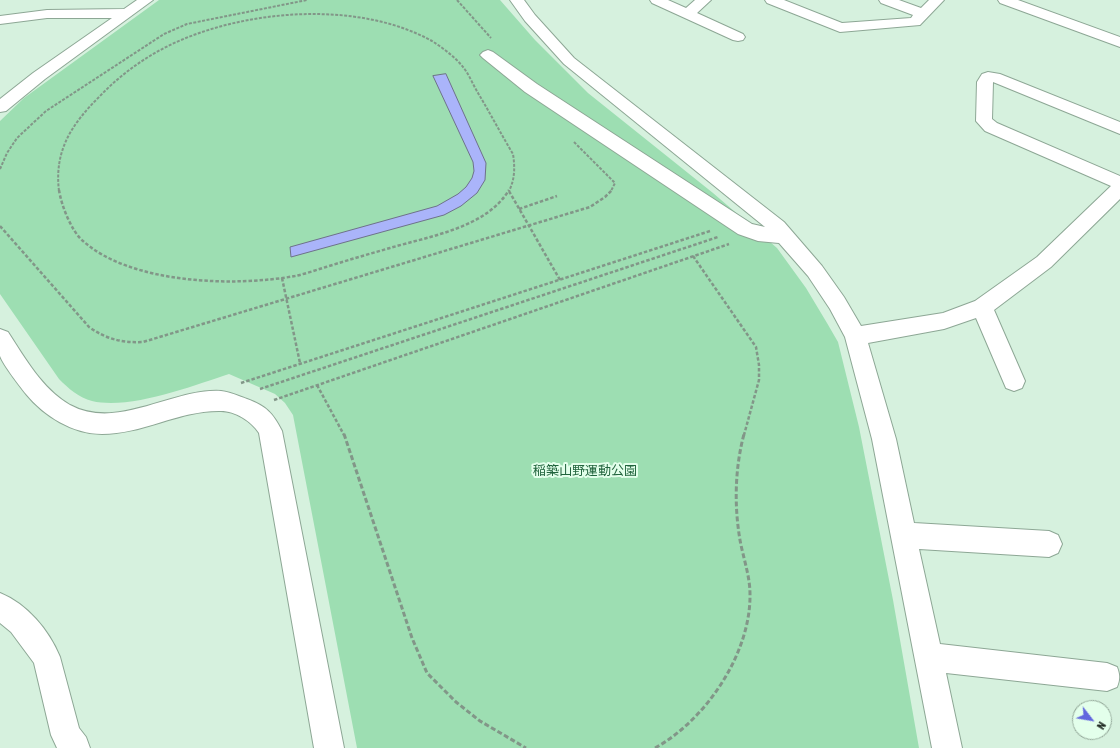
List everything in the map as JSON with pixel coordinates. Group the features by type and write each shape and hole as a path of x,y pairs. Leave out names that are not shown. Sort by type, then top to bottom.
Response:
{"street":[{"path":"0,107 39,76 146,0"},
{"path":"517,0 530,18 568,61 778,228 815,271 837,303 855,336 884,439 947,748"},
{"path":"657,0 738,37"},
{"path":"687,14 704,0"},
{"path":"772,0 840,28 915,22 937,0"},
{"path":"886,0 923,14"},
{"path":"1005,0 1120,42"},
{"path":"0,20 98,7 127,13"},
{"path":"488,55 534,90 746,229 785,236"},
{"path":"1120,128 994,77 988,77 985,82 984,121 991,127 1120,183"},
{"path":"855,336 944,321 982,307 1044,262 1120,188"},
{"path":"982,307 1014,381"},
{"path":"0,338 28,381 48,401 63,413 80,419 102,424 126,422 186,405 221,401 244,409 260,417 270,431 329,748"},
{"path":"904,535 1049,544"},
{"path":"0,606 21,622 46,657 66,736 75,748"},
{"path":"928,657 1108,677"}],"path":[{"path":"0,169 9,149 23,132 42,115 67,97 172,30 187,24 307,0"},
{"path":"322,11 371,17 396,23 421,34 453,56 463,67 513,154 516,168 509,191 485,216 469,224 295,276 228,282 186,279 145,271 114,262 95,252 81,240 71,222 60,199 57,177 60,157 68,136 79,119 113,82 138,63 176,42 198,33 247,20 296,12 322,11"},
{"path":"0,226 89,327 112,340 125,343 143,342 590,207 602,200 613,188 615,183 573,141"},
{"path":"509,191 560,280"},
{"path":"519,209 557,196"},
{"path":"273,400 693,256 746,229"},
{"path":"236,384 560,280 746,229"},
{"path":"254,391 746,229"},
{"path":"655,748 664,743 697,715 719,688 738,653 748,623 750,593 740,537 736,480 740,449 759,380 759,364 756,347 693,256"},
{"path":"282,278 285,299 300,363"},
{"path":"317,385 342,429 412,638 427,673 456,702 480,721 526,748"}],"green space":[{"name":"稲築山野運動公園","path":"159,0 500,0 535,40 588,93 713,193 777,248 806,288 838,342 859,427 893,600 919,748 357,748 293,415 285,403 275,394 229,374 142,400 107,403 87,400 66,386 59,379 0,294 0,121 24,98"}],"building":[{"path":"446,74 486,163 485,180 477,193 461,206 444,215 291,257 290,247 437,206 458,194 466,187 472,178 474,171 473,162 433,76"}]}
